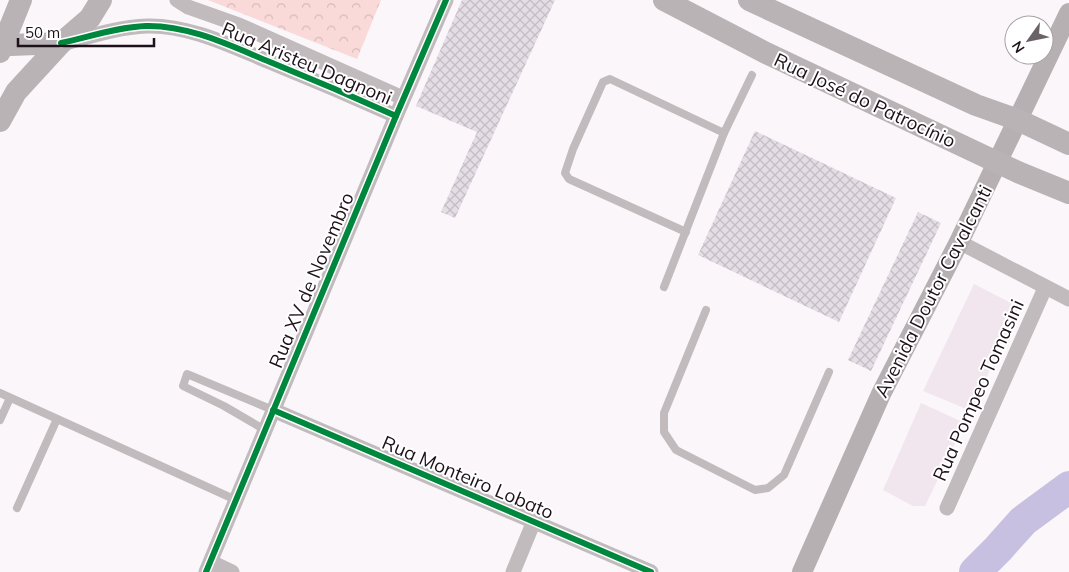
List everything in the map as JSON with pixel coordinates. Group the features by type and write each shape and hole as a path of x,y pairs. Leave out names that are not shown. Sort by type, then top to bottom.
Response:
{"main road":[{"path":"21,0 1,44 61,44"},
{"path":"0,122 16,92 61,44 90,18 101,0"},
{"name":"Rua José do Patrocínio","path":"664,0 766,53 1020,173 1069,193"},
{"path":"749,0 976,105 1018,120 1069,144"},
{"name":"Avenida Doutor Cavalcanti","path":"802,572 880,394 959,242 1069,13"}],"street":[{"name":"Rua Aristeu Dagnoni","path":"178,0 188,7 239,26 403,98"},
{"name":"Rua XV de Novembro","path":"208,567 403,98 446,0"},
{"name":"Rua Aristeu Dagnoni","path":"61,44 146,26 178,28 233,47 356,97 396,116"},
{"path":"959,242 1069,299"},
{"name":"Rua Pompeo Tomasini","path":"947,508 1045,288"},
{"name":"Rua Monteiro Lobato","path":"273,410 651,572"},
{"path":"514,572 534,521"},
{"path":"208,567 232,572"}],"lane":[{"path":"664,288 724,133 752,75"},
{"path":"686,232 569,179 565,172 573,149 603,82 610,79 724,133"},
{"path":"706,310 664,413 664,432 676,450 755,490 768,488 784,475 829,372"},
{"path":"265,430 224,406 183,386 187,374 273,410"},
{"path":"0,393 236,500"},
{"path":"0,420 10,398"},
{"path":"17,508 57,419"}],"shaded area":[{"path":"974,284 1019,307 971,411 923,391"},
{"path":"921,403 965,423 925,506 913,506 883,490"}],"green space":[{"path":"208,0 381,0 357,59"}],"building":[{"path":"462,0 555,0 455,218 441,212 477,132 416,106"},
{"path":"755,131 896,198 839,322 698,255"},
{"path":"918,212 941,223 871,371 848,360"}],"waterway":[{"path":"975,572 1023,521 1069,487"}],"cycle path":[{"path":"206,572 446,0"},
{"path":"61,43 114,30 135,27 146,26 178,29 225,43 396,116"},
{"path":"273,410 651,572"}]}
